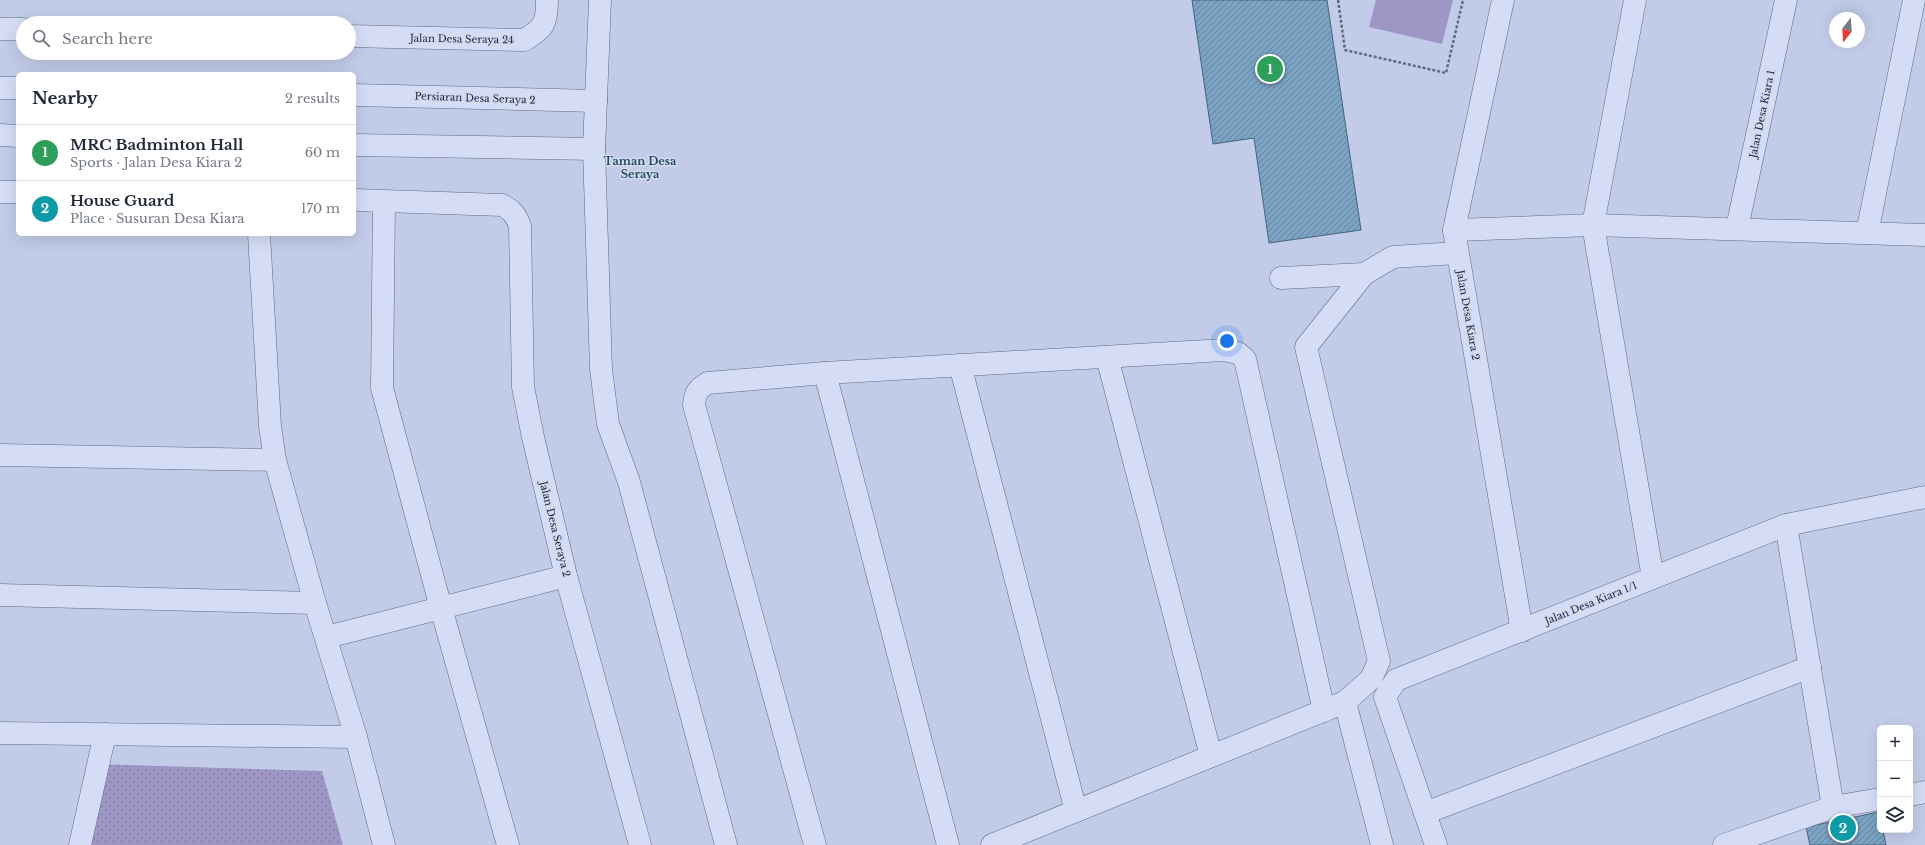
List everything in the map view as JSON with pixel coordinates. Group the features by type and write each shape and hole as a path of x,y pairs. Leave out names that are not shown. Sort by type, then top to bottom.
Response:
{"street":[{"name":"Jalan Desa Seraya 24","path":"356,36 524,40 540,31 547,14 547,0"},
{"path":"600,0 594,149 601,369 608,424 629,482 726,845"},
{"name":"Jalan Desa Kiara 2","path":"1502,0 1454,230 1522,631"},
{"path":"1635,0 1593,225 1654,578"},
{"name":"Jalan Desa Kiara 1","path":"1737,228 1786,0"},
{"path":"1867,233 1914,0"},
{"path":"0,29 16,29"},
{"path":"0,88 16,88"},
{"name":"Persiaran Desa Seraya 2","path":"356,95 596,102"},
{"path":"0,135 16,136"},
{"path":"356,145 594,149"},
{"path":"0,192 16,192"},
{"path":"356,200 384,202 382,388 441,608 508,845"},
{"name":"Jalan Desa Seraya 2","path":"384,202 502,205 510,209 516,216 520,226 524,387 533,436 566,576 640,845"},
{"path":"1454,230 1593,225 1737,228 1925,235"},
{"path":"259,236 270,426 276,460 315,603 327,637 356,737 384,845"},
{"path":"992,845 1345,702 1371,679 1378,661 1306,347 1364,274 1393,257 1458,253"},
{"path":"1281,278 1364,274"},
{"path":"815,845 694,404 695,395 699,388 708,383 825,373 1224,350 1238,353 1245,359 1324,711"},
{"path":"1107,357 1211,756"},
{"path":"960,365 1076,811"},
{"path":"825,373 948,845"},
{"path":"0,455 276,460"},
{"name":"Jalan Desa Kiara 1/1","path":"1425,813 1385,697 1396,680 1786,525 1925,498"},
{"path":"1786,525 1810,667 1821,815"},
{"path":"327,637 566,576"},
{"path":"0,595 315,603"},
{"path":"1436,845 1425,813 1810,667"},
{"path":"1345,702 1378,844"},
{"path":"0,732 356,737"},
{"path":"80,845 105,734"},
{"path":"1913,794 1925,792"},
{"path":"1724,845 1821,815 1877,800"}],"path":[{"path":"1338,0 1345,50 1446,73 1463,0"}],"shaded area":[{"path":"1376,0 1453,0 1442,44 1369,27"},
{"path":"94,764 322,771 343,845 82,845"}],"building":[{"path":"1192,0 1327,0 1361,230 1269,243 1254,138 1213,144"},
{"path":"1877,812 1877,833 1884,833 1886,845 1810,845 1806,827"}],"place":[{"name":"MRC Badminton Hall","path":"1270,69"},
{"name":"House Guard","path":"1843,828"}],"district":[{"name":"Taman Desa Seraya","path":"640,167"}]}
